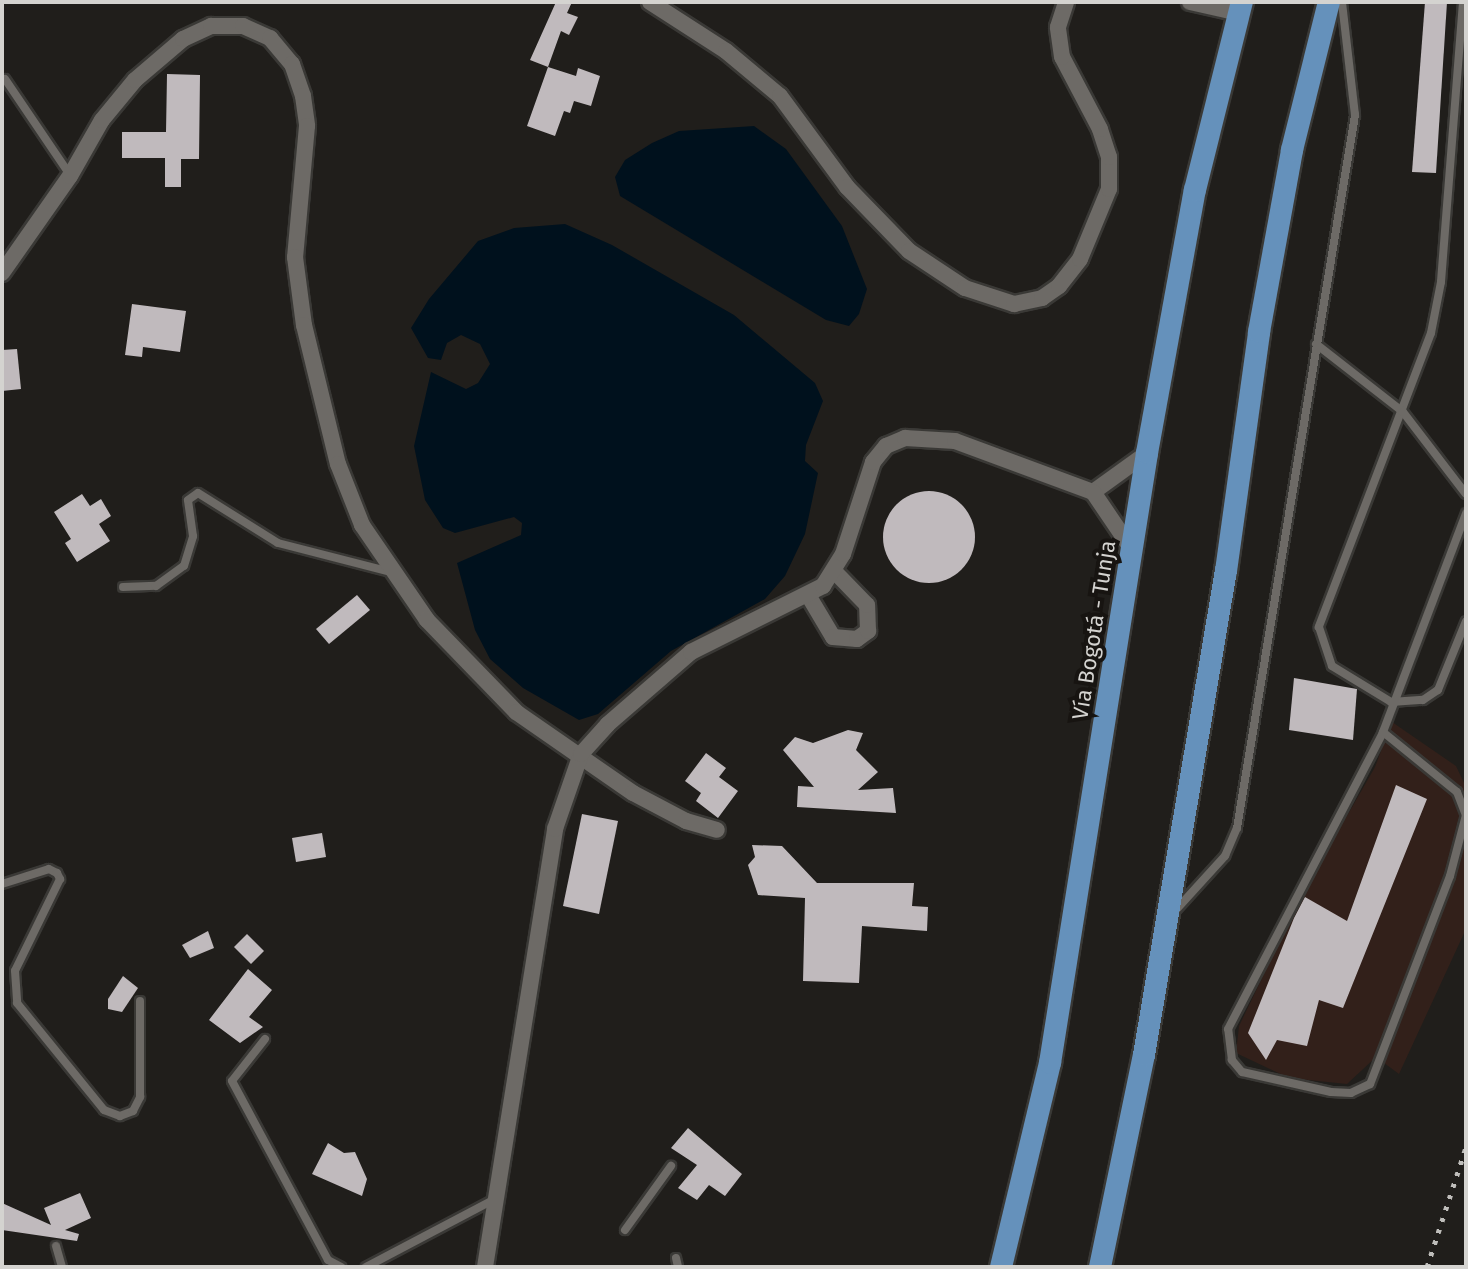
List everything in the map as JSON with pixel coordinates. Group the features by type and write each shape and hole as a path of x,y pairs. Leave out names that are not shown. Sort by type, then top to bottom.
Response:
{"highway":[{"path":"1100,1267 1128,1142 1226,571 1259,332 1292,150 1329,2"},
{"name":"Vía Bogotá - Tunja","path":"1001,1267 1050,1063 1147,453 1195,190 1241,8"}],"street":[{"path":"650,2 726,51 780,96 847,187 909,251 965,288 1014,304 1042,298 1059,286 1080,259 1109,189 1109,157 1100,129 1062,57 1058,27 1066,2"},
{"path":"1190,2 1241,8"},
{"path":"2,273 70,176 102,120 135,80 183,39 211,26 243,26 270,38 292,64 307,126 295,218 304,325 338,464 362,525 391,572 472,672 516,712 581,754 633,793 686,821 717,830"},
{"path":"485,1267 493,1200 555,829 581,754 666,670 808,595 835,572 873,462 886,446 905,438 955,441 1093,492 1133,551"},
{"path":"1093,492 1147,453"},
{"path":"808,595 833,637 857,639 868,631 867,605 835,572"}],"lane":[{"path":"1165,922 1225,856 1237,828 1355,115 1342,2"},
{"path":"1463,2 1441,282 1431,333 1319,627 1332,666 1391,702 1423,700 1438,690 1466,621"},
{"path":"5,79 70,176"},
{"path":"1316,344 1403,412 1466,494"},
{"path":"123,587 156,586 184,566 193,536 188,500 198,493 278,543 391,572"},
{"path":"1383,732 1457,792 1466,815 1450,876 1370,1084 1351,1093 1331,1092 1242,1072 1232,1060 1228,1029 1383,732 1391,702 1466,513"},
{"path":"2,884 49,869 57,873 60,879 15,971 17,1003 104,1110 120,1116 133,1111 140,1097 140,1001"},
{"path":"265,1039 232,1081 328,1260 341,1267"},
{"path":"625,1230 671,1166"},
{"path":"366,1267 493,1200"},
{"path":"56,1246 62,1267"}],"shaded area":[{"path":"1392,722 1456,766 1466,787 1466,929 1399,1074 1376,1057 1347,1084 1289,1078 1236,1053 1239,1026 1304,891 1375,767"}],"water":[{"path":"754,126 786,149 842,226 867,289 859,314 849,326 826,320 620,196 615,177 625,160 652,143 679,131"},
{"path":"565,224 612,245 734,315 815,383 823,401 806,445 805,461 818,473 805,534 785,576 765,599 671,651 598,714 579,720 523,688 490,659 475,630 457,563 521,535 522,523 514,517 455,533 443,528 425,500 414,446 431,372 466,389 478,383 490,364 480,344 461,335 447,343 441,360 428,358 411,328 429,299 478,241 514,228"}],"building":[{"path":"556,2 572,2 567,13 578,17 569,35 561,31 548,67 530,60"},
{"path":"1425,2 1447,2 1436,173 1412,172"},
{"path":"548,67 576,76 578,68 600,76 591,106 574,101 570,113 564,111 555,136 527,126"},
{"path":"167,74 200,75 199,159 181,159 181,187 165,187 165,158 122,158 122,132 166,132"},
{"path":"132,304 186,311 180,352 143,347 142,357 125,355"},
{"path":"17,349 21,389 2,391 2,350"},
{"path":"929,491 947,494 962,504 972,519 975,537 972,555 962,570 947,580 929,583 911,580 896,570 886,555 883,537 886,519 896,504 911,494"},
{"path":"82,494 90,506 101,499 111,516 99,524 110,541 77,562 65,543 71,539 54,512"},
{"path":"357,595 370,610 329,644 316,629"},
{"path":"1294,678 1357,689 1353,740 1289,730"},
{"path":"848,730 863,733 856,750 878,772 858,790 893,788 896,813 797,807 798,786 814,787 783,750 795,737 813,743"},
{"path":"706,753 726,768 719,777 738,791 718,818 696,801 701,793 685,781"},
{"path":"1396,785 1427,799 1343,1008 1319,1000 1307,1046 1277,1040 1266,1060 1248,1033 1294,918 1305,897 1347,921"},
{"path":"582,814 618,821 599,914 563,906"},
{"path":"322,833 326,857 296,862 292,838"},
{"path":"752,845 782,846 817,883 914,883 912,906 928,907 927,931 862,926 859,983 803,981 805,898 758,895 748,865 755,857"},
{"path":"208,931 214,948 190,958 182,945"},
{"path":"247,934 264,951 251,964 234,947"},
{"path":"248,969 272,990 249,1017 263,1027 240,1043 209,1020"},
{"path":"123,976 138,988 122,1012 108,1009 108,999"},
{"path":"688,1128 742,1174 725,1196 709,1185 697,1200 678,1188 697,1165 671,1148"},
{"path":"328,1143 344,1153 355,1152 367,1179 362,1196 312,1174"},
{"path":"80,1193 91,1218 65,1230 79,1234 77,1241 2,1230 2,1203 51,1225 44,1208"}],"railway":[{"path":"1427,1267 1466,1147"}]}
